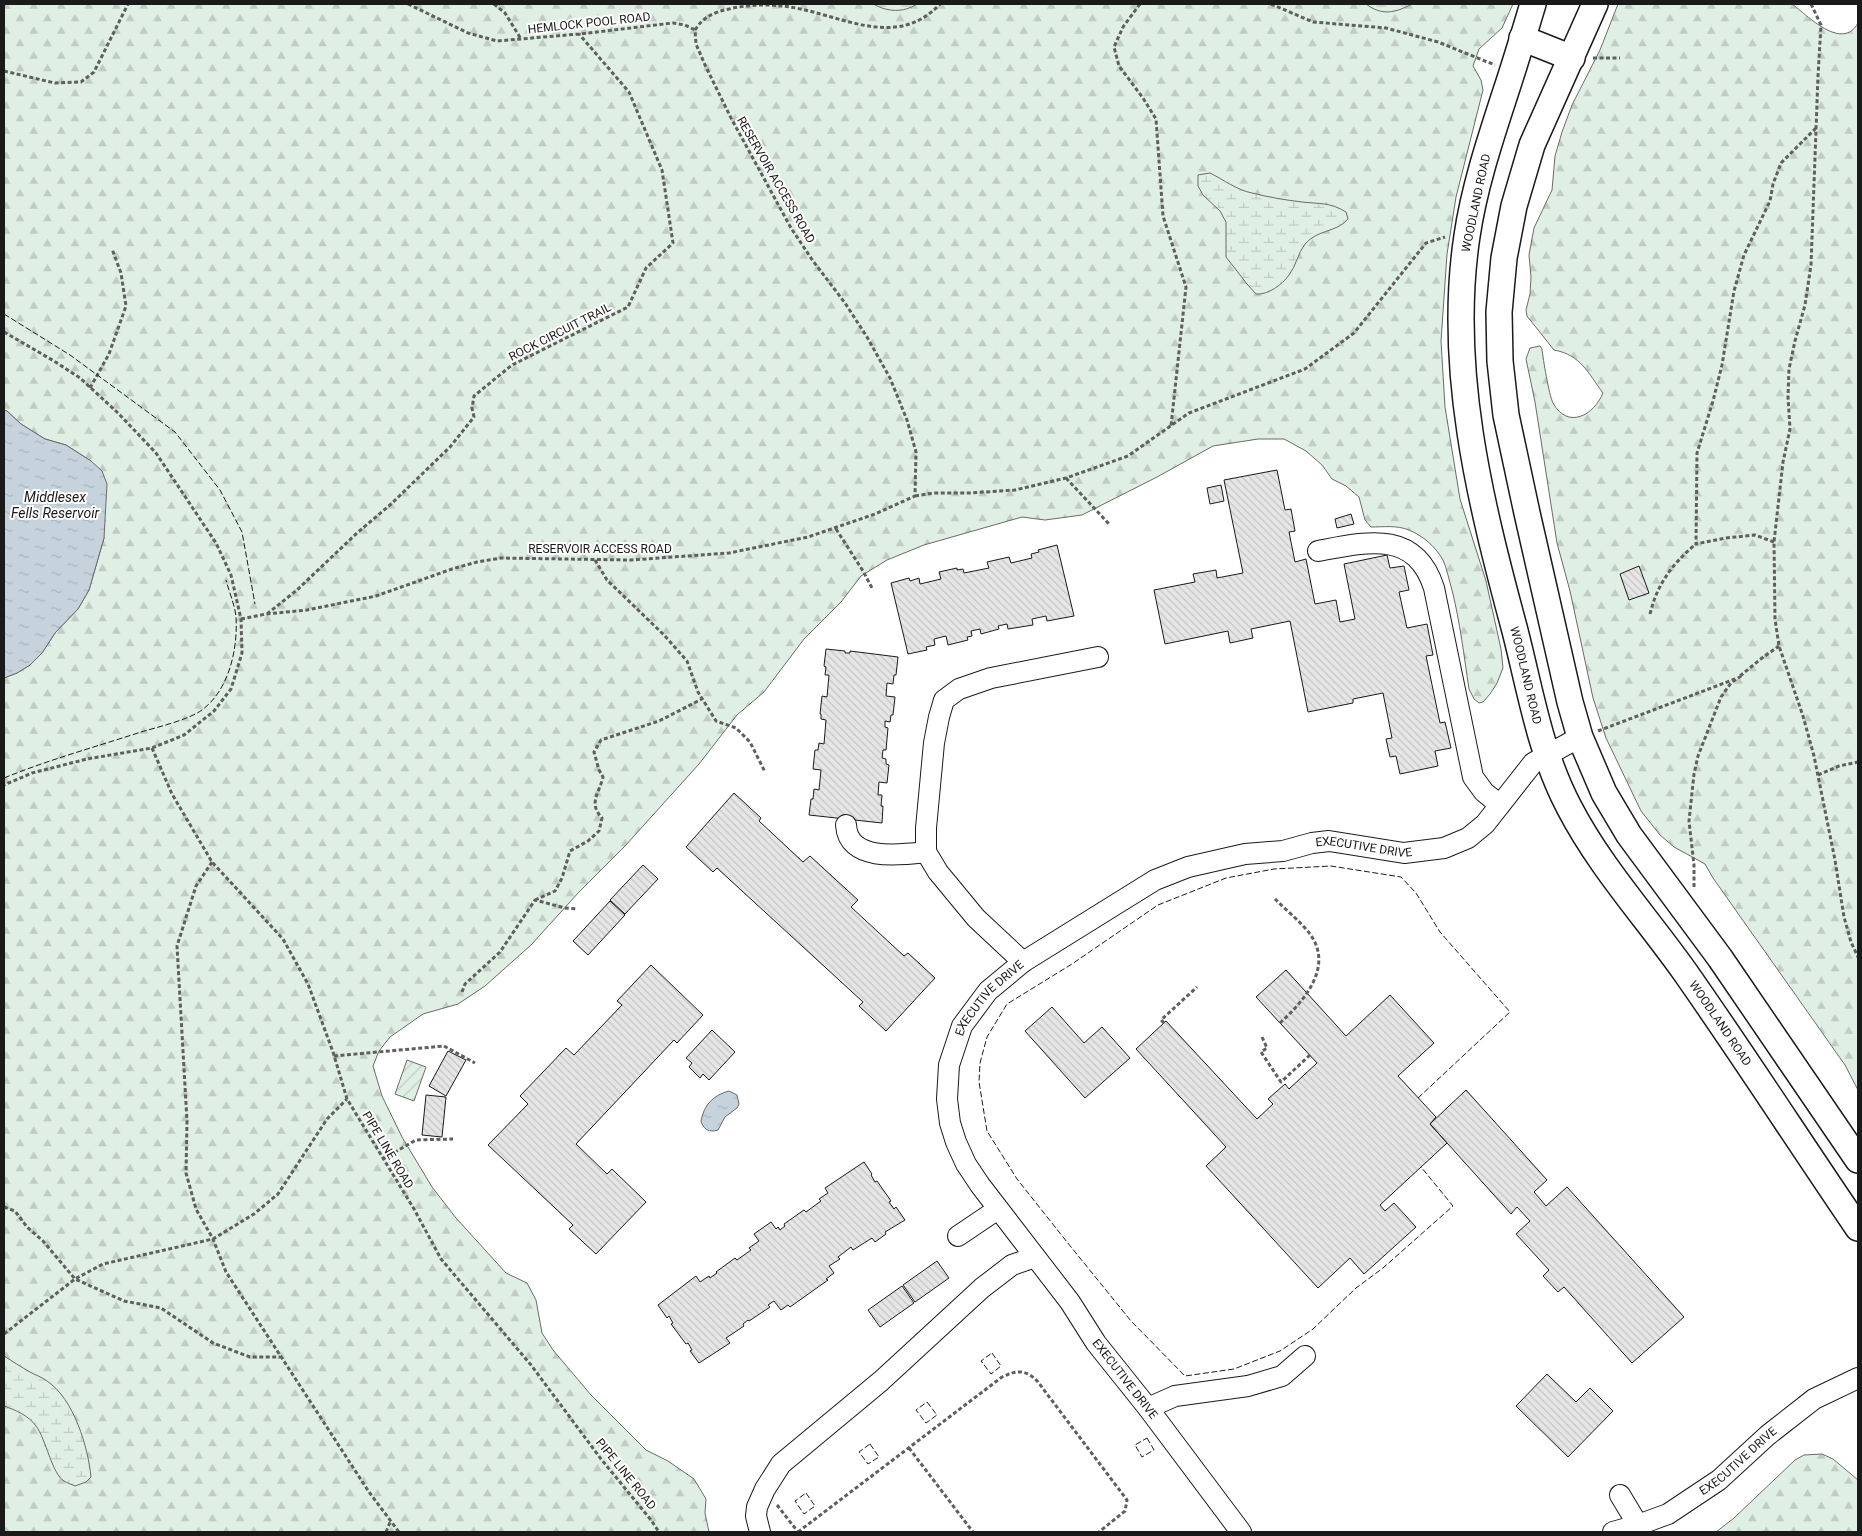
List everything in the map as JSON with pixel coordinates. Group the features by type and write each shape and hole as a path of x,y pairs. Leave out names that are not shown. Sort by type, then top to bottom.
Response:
{"main road":[{"name":"WOODLAND ROAD","path":"1533,4 1485,159 1467,235 1463,267 1461,358 1474,457 1493,548 1546,755 1568,805 1595,851 1699,992 1858,1228"},
{"path":"1596,4 1532,145 1514,206 1507,238 1500,288 1499,341 1506,415 1570,702 1580,737 1595,776 1616,814 1640,850 1691,918 1858,1160"},
{"path":"1522,38 1572,58"}],"street":[{"path":"1318,551 1372,542 1386,543 1406,551 1417,558 1425,568 1434,588 1473,777 1484,792 1500,805"},
{"path":"1023,962 976,918 938,872 926,852 926,828 934,743 944,700 959,689 991,678 1098,657"},
{"name":"EXECUTIVE DRIVE","path":"1241,1532 1148,1408 1096,1343 1070,1302 998,1209 966,1164 956,1142 947,1099 949,1065 962,1026 988,991 1023,962 1155,880 1188,867 1245,854 1283,851 1320,842 1404,853 1444,848 1468,838 1485,824 1533,763 1580,737"},
{"path":"846,824 850,840 860,849 870,852 901,855 926,852"},
{"path":"958,1236 998,1209"},
{"path":"760,1532 756,1513 765,1489 776,1470 788,1457 881,1381 982,1288 1012,1265 1035,1257"},
{"path":"1148,1408 1175,1396 1248,1386 1282,1376 1305,1356"},
{"name":"EXECUTIVE DRIVE","path":"1613,1532 1668,1514 1718,1480 1768,1435 1814,1399 1858,1378"},
{"path":"1620,1495 1638,1525"}],"path":[{"path":"5,70 55,84 82,82 94,72 128,4"},
{"name":"HEMLOCK POOL ROAD","path":"408,4 468,33 497,41 674,23 685,25 695,30"},
{"path":"494,4 506,13 521,39"},
{"path":"695,30 700,22 708,16 738,5 783,6 860,25 884,28 900,27 913,23 925,17 940,4"},
{"path":"1140,4 1123,28 1114,46 1119,66 1156,119 1163,216 1186,288 1171,427"},
{"path":"1271,4 1313,22 1386,28 1438,42 1512,72"},
{"path":"1812,4 1821,25 1811,264 1806,305 1789,369 1790,429 1783,462 1774,542 1775,620 1779,646 1803,716 1818,775 1844,917 1851,942 1858,957"},
{"name":"RESERVOIR ACCESS ROAD","path":"241,619 266,614 307,610 376,596 423,578 493,559 668,559 729,553 808,537 874,514 915,496 916,452 907,420 890,378 845,303 791,228 731,118 705,65 696,44 695,30"},
{"name":"ROCK CIRCUIT TRAIL","path":"266,614 297,590 357,533 390,506 450,446 474,417 472,408 474,396 512,365 628,307 646,268 673,242 662,170 629,92 579,34"},
{"path":"1696,544 1697,453 1722,365 1734,291 1744,255 1770,201 1773,184 1781,162 1817,127"},
{"path":"915,496 933,493 1015,490 1066,478 1128,456 1189,413 1305,369 1354,333 1426,244 1449,236"},
{"path":"90,388 109,354 126,306 120,273 112,249"},
{"path":"4,332 54,361 90,388 118,413 156,453 216,543 231,575 241,619 242,653 231,689 214,711 184,736 152,748 78,761 32,773 4,785"},
{"path":"1066,478 1110,525"},
{"path":"836,528 872,588"},
{"path":"1650,614 1654,597 1668,571 1680,557 1696,544 1755,535 1774,542"},
{"path":"595,559 607,580 664,635 687,661 698,692 716,721 736,728 750,742 766,772"},
{"path":"1691,918 1694,896 1694,865 1689,821 1698,756 1722,697 1731,683 1779,646"},
{"path":"1580,737 1741,676"},
{"path":"462,992 465,984 500,952 535,900 555,891 562,878 570,851 588,841 600,831 602,818 595,810 595,800 603,777 598,770 594,752 601,740 659,721 702,699"},
{"name":"PIPE LINE ROAD","path":"152,748 172,794 212,862 284,939 308,984 347,1099 441,1259 531,1365 601,1459 659,1532"},
{"path":"1818,775 1838,766 1858,762"},
{"path":"212,862 196,886 177,946 178,997 185,1058 188,1121 186,1173 196,1209 213,1239 226,1272 369,1492 399,1532"},
{"path":"1275,898 1310,934 1318,948 1319,971 1307,994 1280,1023"},
{"path":"535,900 565,908 577,908"},
{"path":"1164,1023 1161,1020 1197,987"},
{"path":"1262,1037 1267,1048 1261,1052 1282,1084 1310,1055"},
{"path":"334,1056 444,1046 475,1063"},
{"path":"4,1334 75,1279 103,1264 213,1239 254,1214 278,1194 326,1119 347,1099"},
{"path":"383,1159 416,1140 453,1139"},
{"path":"4,1207 15,1211 75,1279 124,1301 161,1308 213,1343 250,1358 281,1357"},
{"path":"765,1489 798,1532 1002,1377 1013,1372 1023,1372 1031,1375 1127,1500 1125,1511 1099,1532"},
{"path":"909,1448 973,1532"},
{"path":"386,1532 391,1520"}],"green space":[{"path":"4,4 1513,4 1502,28 1479,49 1473,66 1481,80 1483,90 1456,197 1447,254 1441,341 1445,407 1460,499 1486,581 1501,649 1503,668 1497,683 1483,702 1479,703 1474,699 1469,689 1460,627 1447,571 1440,555 1428,542 1419,535 1404,528 1371,527 1365,520 1359,497 1346,486 1332,479 1322,465 1306,451 1284,439 1258,439 1213,446 1082,515 1045,520 1022,517 924,545 887,560 861,576 841,602 804,639 764,692 737,715 699,764 625,846 579,892 531,945 485,986 458,1004 423,1014 390,1037 379,1051 373,1066 382,1096 402,1137 432,1187 456,1218 506,1273 527,1283 536,1300 542,1333 553,1350 591,1395 646,1450 668,1461 694,1479 706,1499 705,1513 709,1532 4,1532 4,678 30,665 42,653 55,633 78,609 89,590 104,538 91,461 66,445 45,439 21,424 4,410"},
{"path":"873,4 917,4 906,9 895,10 884,9"},
{"path":"1366,4 1412,4 1394,11 1383,12"},
{"path":"1618,4 1792,4 1815,22 1834,33 1843,34 1851,31 1858,23 1858,1090 1845,1065 1705,864 1674,847 1660,835 1641,811 1606,738 1593,698 1570,591 1557,543 1535,402 1526,359 1530,348 1540,346 1542,349 1551,399 1559,411 1566,416 1573,418 1587,413 1594,408 1603,393 1583,366 1571,356 1554,350 1527,316 1526,310 1530,294 1531,277 1529,255 1534,228 1552,190 1555,156 1562,132 1572,105 1600,50"},
{"path":"1210,173 1246,192 1335,206 1346,212 1348,219 1338,227 1310,239 1305,244 1286,279 1270,291 1256,294 1226,257 1226,222 1220,211 1203,195 1198,186 1198,175"},
{"path":"407,1060 426,1067 414,1101 395,1094"},
{"path":"4,1356 45,1380 57,1389 65,1399 78,1425 87,1452 91,1477 86,1482 75,1486 65,1482 56,1471 36,1426 22,1414 4,1406"},
{"path":"1822,1454 1833,1459 1858,1480 1858,1532 1716,1532 1734,1518 1795,1460 1804,1455"}],"water":[{"name":"Middlesex Fells Reservoir","path":"4,410 21,424 45,439 66,445 91,461 102,471 107,484 104,538 89,590 78,609 55,633 42,653 30,665 4,678"},
{"path":"729,1091 737,1095 739,1104 737,1108 725,1117 718,1130 707,1130 701,1121 707,1105 714,1098"}],"building":[{"path":"1277,470 1285,510 1291,509 1295,531 1289,532 1295,562 1306,559 1315,604 1336,600 1340,622 1355,619 1344,564 1387,555 1390,568 1404,566 1409,590 1399,592 1407,628 1427,624 1433,655 1426,656 1440,723 1445,722 1451,748 1435,751 1438,766 1400,774 1396,756 1390,757 1386,739 1392,738 1383,693 1353,699 1353,703 1308,712 1290,621 1251,629 1253,638 1230,643 1228,631 1165,644 1154,590 1195,582 1193,574 1216,570 1217,578 1243,573 1224,480"},
{"path":"1221,485 1224,501 1210,504 1207,488"},
{"path":"1351,514 1354,524 1337,528 1335,519"},
{"path":"1057,545 1074,616 1047,621 1046,616 1032,619 1033,625 1008,629 1007,624 998,626 999,629 981,634 980,629 971,631 972,636 967,637 968,640 948,645 946,636 934,639 935,645 926,647 927,650 908,654 891,583 909,578 910,581 919,578 920,584 941,579 939,572 957,568 957,570 963,569 964,573 989,568 987,562 1009,557 1011,563 1032,558 1031,554 1039,552 1038,550"},
{"path":"1639,566 1649,593 1629,600 1620,574"},
{"path":"826,649 845,651 845,653 850,653 850,651 898,657 893,684 887,683 886,696 895,697 893,715 891,715 890,722 885,721 885,727 888,728 886,750 883,750 882,758 886,759 886,764 889,765 887,783 879,782 878,795 882,795 881,806 883,806 882,823 809,815 814,789 819,790 821,770 813,769 815,750 818,750 819,743 824,744 826,720 821,719 820,714 822,696 827,697 829,675 825,675"},
{"path":"734,793 761,818 759,821 803,862 810,856 858,900 851,907 904,956 908,953 935,978 886,1031 859,1006 863,1002 717,868 713,872 686,847"},
{"path":"643,865 658,879 625,914 610,900"},
{"path":"610,901 625,915 588,955 573,941"},
{"path":"651,965 703,1015 677,1043 674,1040 576,1144 607,1174 612,1169 646,1202 596,1254 569,1229 573,1225 488,1145 528,1104 520,1096 566,1048 574,1055 622,1005 617,1001"},
{"path":"1286,970 1346,1036 1390,995 1434,1043 1398,1076 1436,1117 1430,1124 1447,1143 1380,1205 1385,1211 1394,1203 1416,1227 1364,1274 1350,1258 1318,1288 1206,1166 1226,1147 1136,1049 1166,1021 1257,1119 1273,1104 1268,1099 1285,1084 1289,1089 1317,1063 1256,997"},
{"path":"1052,1007 1084,1043 1102,1027 1130,1058 1085,1098 1025,1031"},
{"path":"712,1030 735,1052 709,1080 703,1074 700,1078 689,1067 692,1063 686,1058"},
{"path":"448,1051 466,1060 446,1096 429,1086"},
{"path":"1466,1090 1547,1180 1534,1192 1546,1206 1567,1187 1684,1317 1632,1363 1564,1287 1558,1292 1543,1276 1549,1270 1516,1234 1530,1221 1517,1207 1511,1214 1430,1124"},
{"path":"426,1095 446,1097 442,1137 422,1135"},
{"path":"864,1162 875,1182 877,1181 891,1201 889,1202 894,1209 896,1207 905,1220 885,1232 886,1234 875,1242 872,1238 853,1250 851,1247 838,1257 840,1259 829,1266 834,1273 826,1279 828,1280 790,1307 788,1305 781,1310 774,1301 768,1305 770,1307 748,1320 743,1324 744,1326 726,1338 730,1343 699,1363 690,1351 692,1350 688,1343 686,1344 671,1324 673,1323 669,1316 667,1318 658,1305 696,1276 700,1282 709,1276 710,1278 735,1258 737,1260 751,1250 749,1248 759,1241 754,1234 771,1222 776,1229 778,1227 780,1230 785,1226 784,1224 821,1201 819,1199 828,1193 825,1188"},
{"path":"937,1261 949,1278 915,1302 903,1285"},
{"path":"902,1286 914,1303 880,1327 868,1310"},
{"path":"1547,1374 1576,1402 1590,1388 1613,1411 1568,1457 1516,1406"}],"fence":[{"path":"4,314 70,355 175,432 220,490 242,532 255,604"},
{"path":"4,778 55,759 181,720 196,714 211,702 219,692 230,668 235,642 236,617 226,580"},
{"path":"1418,1098 1510,1012 1440,932 1416,893 1401,877 1331,866 1274,869 1226,878 1158,905 1072,964 1007,1004 987,1037 980,1063 979,1082 987,1131 1017,1179 1131,1321 1185,1376 1234,1369 1280,1351 1313,1329 1356,1288 1383,1268 1453,1206 1421,1167"},
{"path":"992,1353 1001,1366 991,1374 981,1361 992,1353"},
{"path":"927,1402 937,1415 926,1423 916,1410 927,1402"},
{"path":"1147,1438 1154,1450 1142,1457 1135,1445 1147,1438"},
{"path":"870,1444 879,1457 868,1464 859,1452 870,1444"},
{"path":"806,1493 815,1506 804,1514 795,1501 806,1493"}]}
